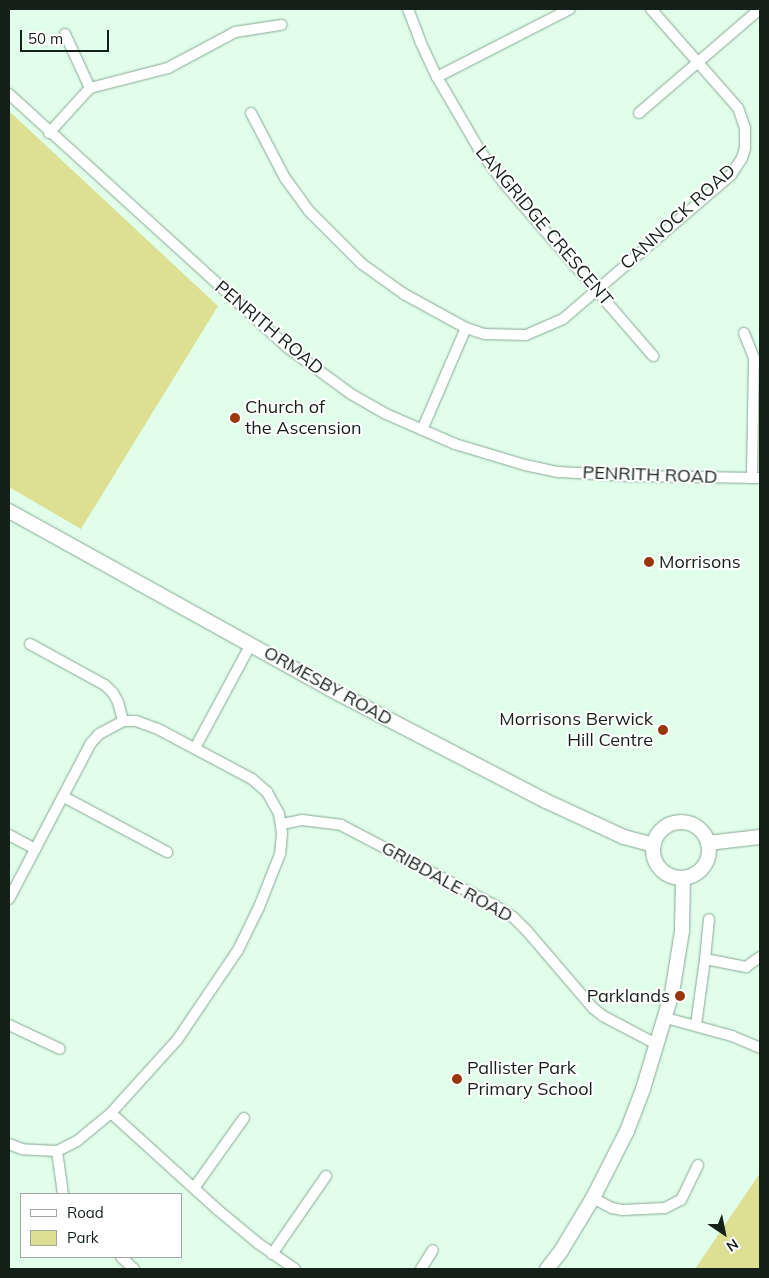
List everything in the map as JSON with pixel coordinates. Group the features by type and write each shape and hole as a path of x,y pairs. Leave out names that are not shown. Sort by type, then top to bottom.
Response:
{"street":[{"name":"LANGRIDGE CRESCENT","path":"408,9 416,32 437,77 458,116 503,182 653,356"},
{"path":"437,77 570,9"},
{"name":"CANNOCK ROAD","path":"250,113 285,178 309,211 362,264 404,294 466,328 485,334 526,335 563,319 731,175 742,158 745,138 743,118 731,99 651,9"},
{"path":"639,113 760,9"},
{"path":"49,133 90,88 168,68 235,32 281,24"},
{"path":"65,34 90,88"},
{"name":"PENRITH ROAD","path":"9,94 49,133 288,348 351,394 422,430 455,444 493,456 559,472 630,476 756,478"},
{"path":"422,430 466,328"},
{"path":"744,334 754,358 756,478"},
{"name":"ORMESBY ROAD","path":"9,511 328,688 546,801 624,836 654,845"},
{"path":"30,644 105,685 113,692 118,702 122,721"},
{"path":"196,748 251,644"},
{"path":"9,899 91,743 99,734 122,721 136,721 147,724 256,781 272,799 282,824 280,854 270,882 238,950 176,1040 111,1113 93,1130 57,1151 22,1149 9,1144"},
{"path":"64,797 167,852"},
{"name":"GRIBDALE ROAD","path":"282,824 302,820 341,824 494,905 513,918 527,931 593,1008 603,1016 658,1044"},
{"path":"686,822 697,826 704,833 708,843 708,855 700,871 683,880 663,872 655,862 654,845 658,833 668,824 686,822"},
{"path":"9,835 35,849"},
{"path":"708,843 760,837"},
{"path":"547,1269 561,1251 593,1198 627,1132 658,1044 666,1018 682,931 683,880"},
{"path":"696,1025 709,919"},
{"path":"704,959 746,967 760,957"},
{"path":"666,1018 696,1025 760,1048"},
{"path":"9,1024 60,1050"},
{"path":"111,1113 194,1188 272,1254 295,1269"},
{"path":"194,1188 244,1118"},
{"path":"57,1151 63,1193"},
{"path":"593,1198 612,1208 622,1210 665,1208 681,1200 698,1166"},
{"path":"272,1254 326,1176"},
{"path":"422,1269 433,1250"},
{"path":"121,1258 134,1269"}],"green space":[{"path":"9,111 218,306 81,529 9,487"},
{"path":"760,1173 760,1269 695,1269"}],"place":[{"name":"Church of the Ascension","path":"235,418"},
{"name":"Morrisons","path":"649,562"},
{"name":"Morrisons Berwick Hill Centre","path":"663,730"},
{"name":"Parklands","path":"680,996"},
{"name":"Pallister Park Primary School","path":"457,1079"}]}
